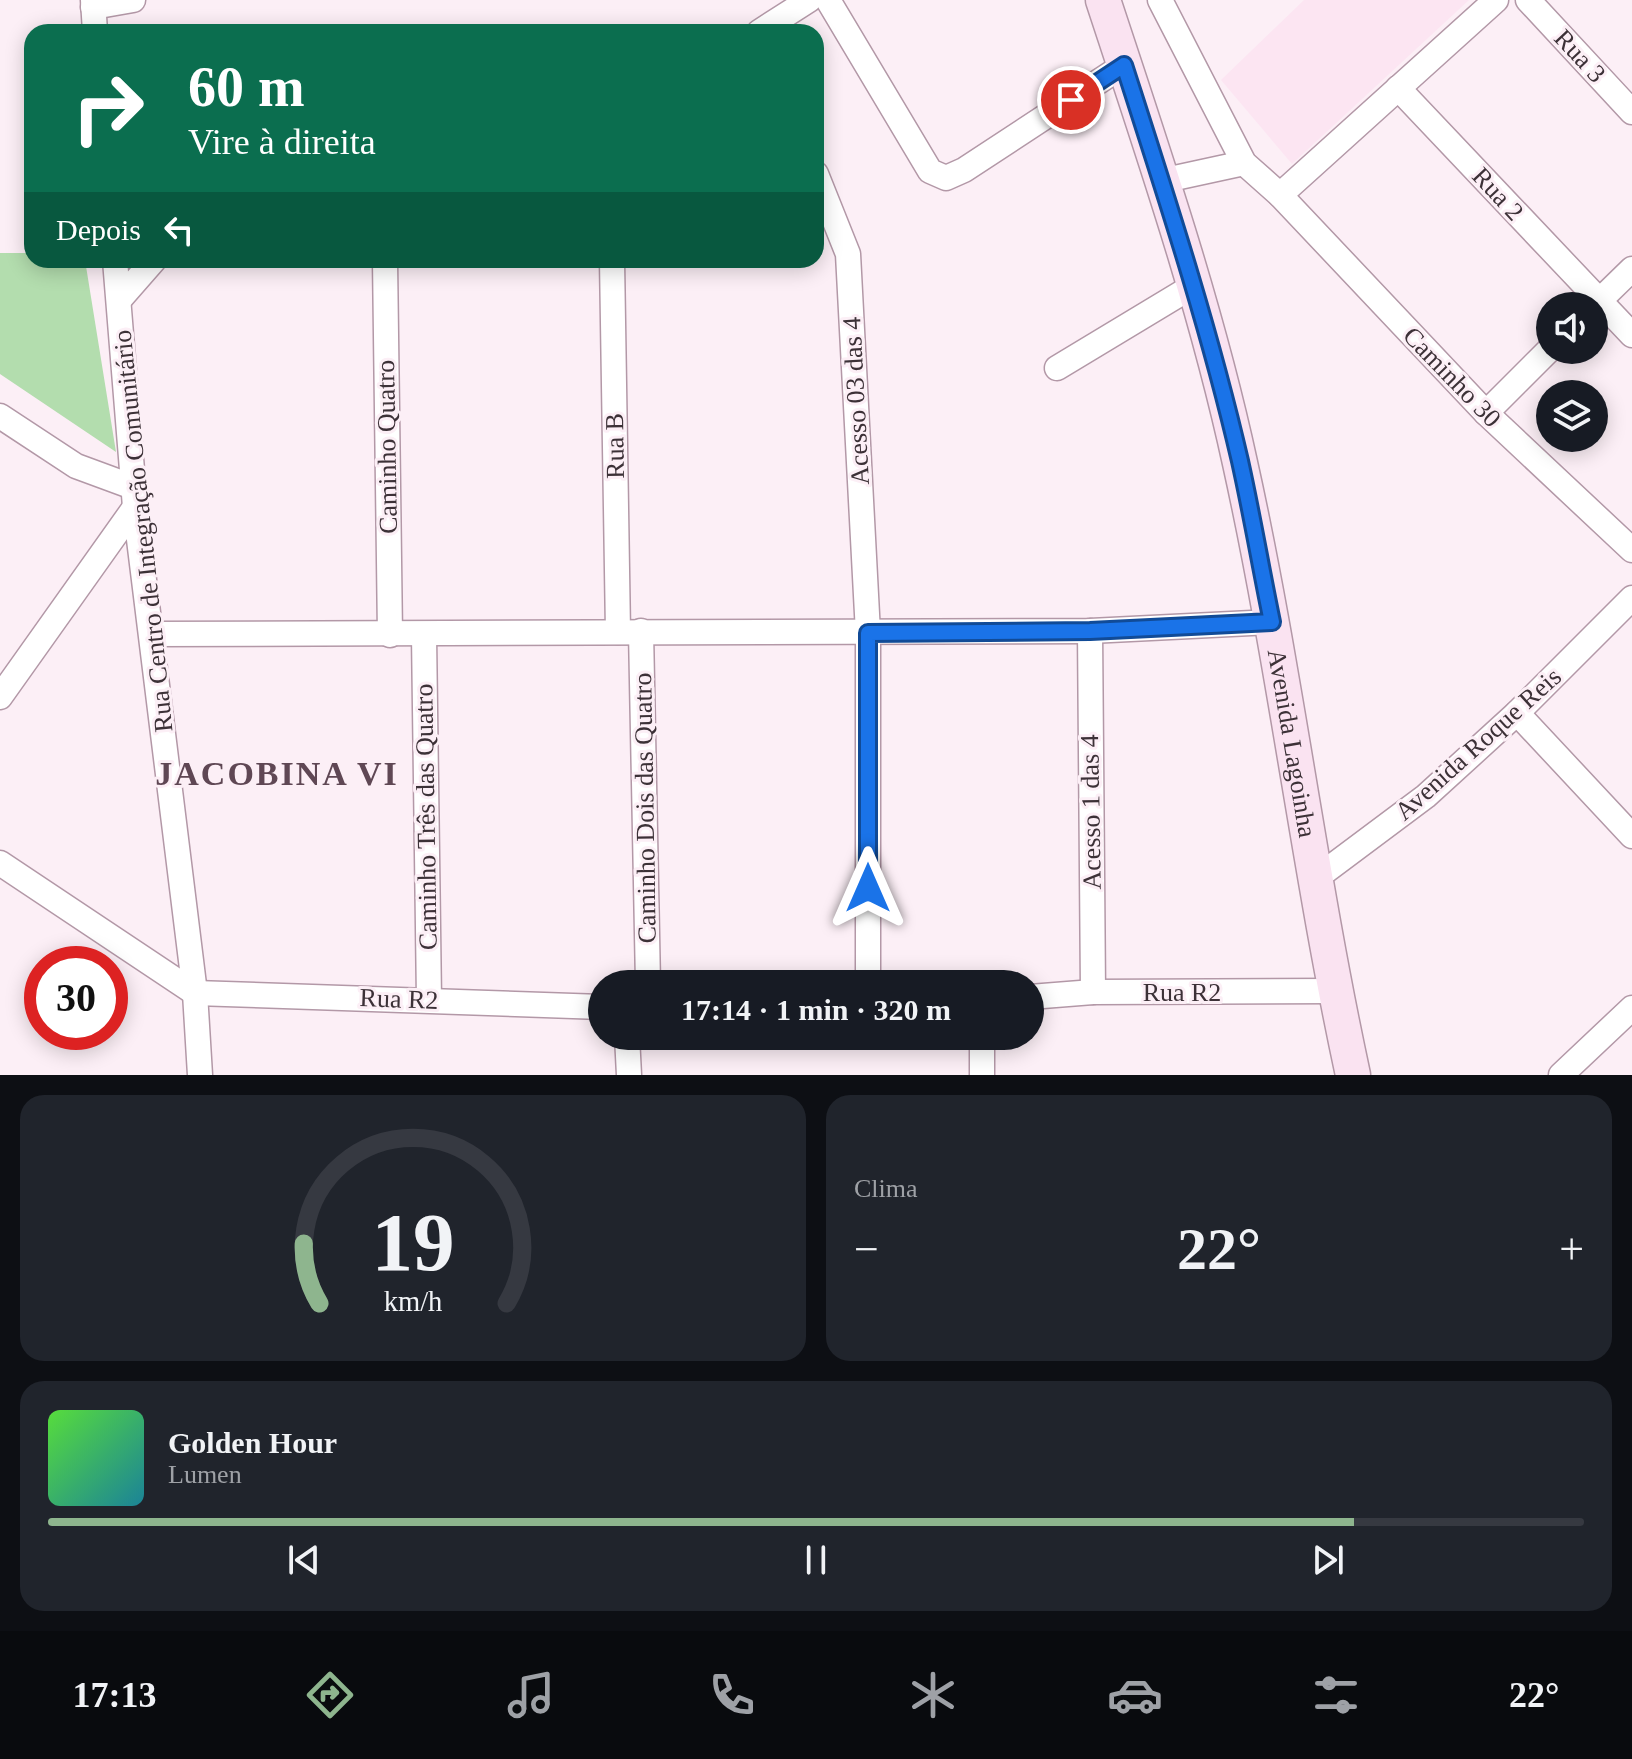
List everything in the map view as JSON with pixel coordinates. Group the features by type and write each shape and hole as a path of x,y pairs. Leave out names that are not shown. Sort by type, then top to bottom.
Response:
{"street":[{"path":"94,24 93,4 133,0"},
{"path":"772,24 809,0"},
{"path":"828,0 930,171 946,178 964,170 1124,65"},
{"name":"Avenida Lagoinha","path":"1103,0 1193,286 1240,462 1272,622 1335,991 1353,1075"},
{"path":"1160,0 1244,163 1161,181"},
{"path":"1280,195 1496,0"},
{"name":"Rua 3","path":"1528,0 1632,112"},
{"name":"Rua 2","path":"1398,88 1586,292"},
{"name":"Caminho 30","path":"1244,163 1280,195 1486,413 1632,550"},
{"name":"Acesso 03 das 4","path":"824,194 848,254 868,633 868,970"},
{"name":"Rua Centro de Integração Comunitário","path":"116,268 134,497 195,993 200,1075"},
{"path":"119,300 147,268"},
{"name":"Caminho Quatro","path":"385,268 390,635"},
{"name":"Rua B","path":"612,268 630,632"},
{"path":"1608,292 1632,269"},
{"path":"1057,368 1193,286"},
{"name":"Rua 2","path":"1608,314 1632,335"},
{"path":"1486,413 1536,363"},
{"path":"0,416 76,466 134,497 0,697"},
{"name":"Avenida Roque Reis","path":"1315,879 1426,796 1630,603"},
{"path":"152,634 1090,631 1272,622"},
{"name":"Acesso 1 das 4","path":"1090,631 1093,992"},
{"name":"Caminho Dois das Quatro","path":"630,632 647,970"},
{"name":"Caminho Três das Quatro","path":"424,635 429,1000"},
{"path":"1517,713 1632,836"},
{"path":"0,863 195,993"},
{"name":"Rua R2","path":"1044,996 1093,992 1335,991"},
{"name":"Rua R2","path":"195,993 588,1006"},
{"path":"1561,1075 1632,1008"},
{"path":"628,1050 629,1075"},
{"path":"982,1050 982,1075"}],"shaded area":[{"path":"1304,0 1469,0 1292,164 1221,80"}],"green space":[{"path":"0,253 24,253 24,268 86,268 116,452 0,374"}],"district":[{"name":"JACOBINA VI","path":"277,773"}],"route":[{"path":"868,888 868,633 1090,631 1272,622 1240,462 1219,379 1124,65 1071,100"}]}
